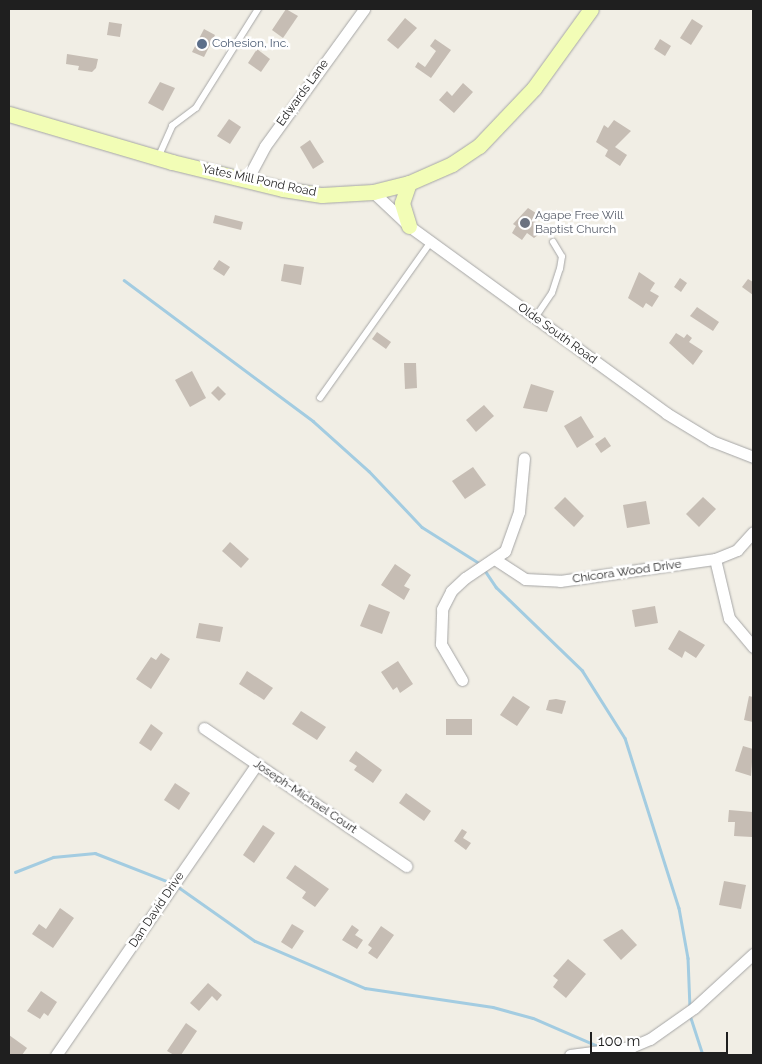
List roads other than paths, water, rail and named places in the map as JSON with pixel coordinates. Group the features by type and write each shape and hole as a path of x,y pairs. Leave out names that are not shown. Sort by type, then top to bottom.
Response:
{"street":[{"name":"Edwards Lane","path":"247,180 265,146 364,9"},
{"name":"Yates Mill Pond Road","path":"9,114 158,158 247,180 322,195 373,192 409,183 452,164 503,122 534,88 591,9"},
{"path":"409,183 402,203 409,226"},
{"name":"Olde South Road","path":"373,192 409,226 666,413 712,441 753,457"},
{"path":"462,680 442,644 442,609 451,591 465,578 496,560 514,536 524,458"},
{"name":"Chicora Wood Drive","path":"496,560 525,579 543,582 715,559 737,550 753,532"},
{"path":"715,559 729,618 753,647"},
{"name":"Joseph-Michael Court","path":"204,728 406,866"},
{"name":"Dan David Drive","path":"56,1055 257,764"},
{"path":"570,1055 631,1047 650,1039 694,1008 753,954"}],"lane":[{"path":"158,158 172,126 196,108 258,9"},
{"path":"320,398 431,242"},
{"path":"535,318 559,275 562,257 552,242"}],"waterway":[{"path":"124,280 313,421 369,471 422,527 479,563"},
{"path":"484,569 496,587 582,670 625,738 679,908 688,958 690,1007"},
{"path":"15,872 53,857 95,853 172,883"},
{"path":"177,886 255,941 365,988 493,1007 533,1018 600,1047"},
{"path":"690,1015 703,1055"}],"place":[{"name":"Cohesion, Inc.","path":"202,44"},
{"name":"Agape Free Will Baptist Church","path":"525,223"}]}
